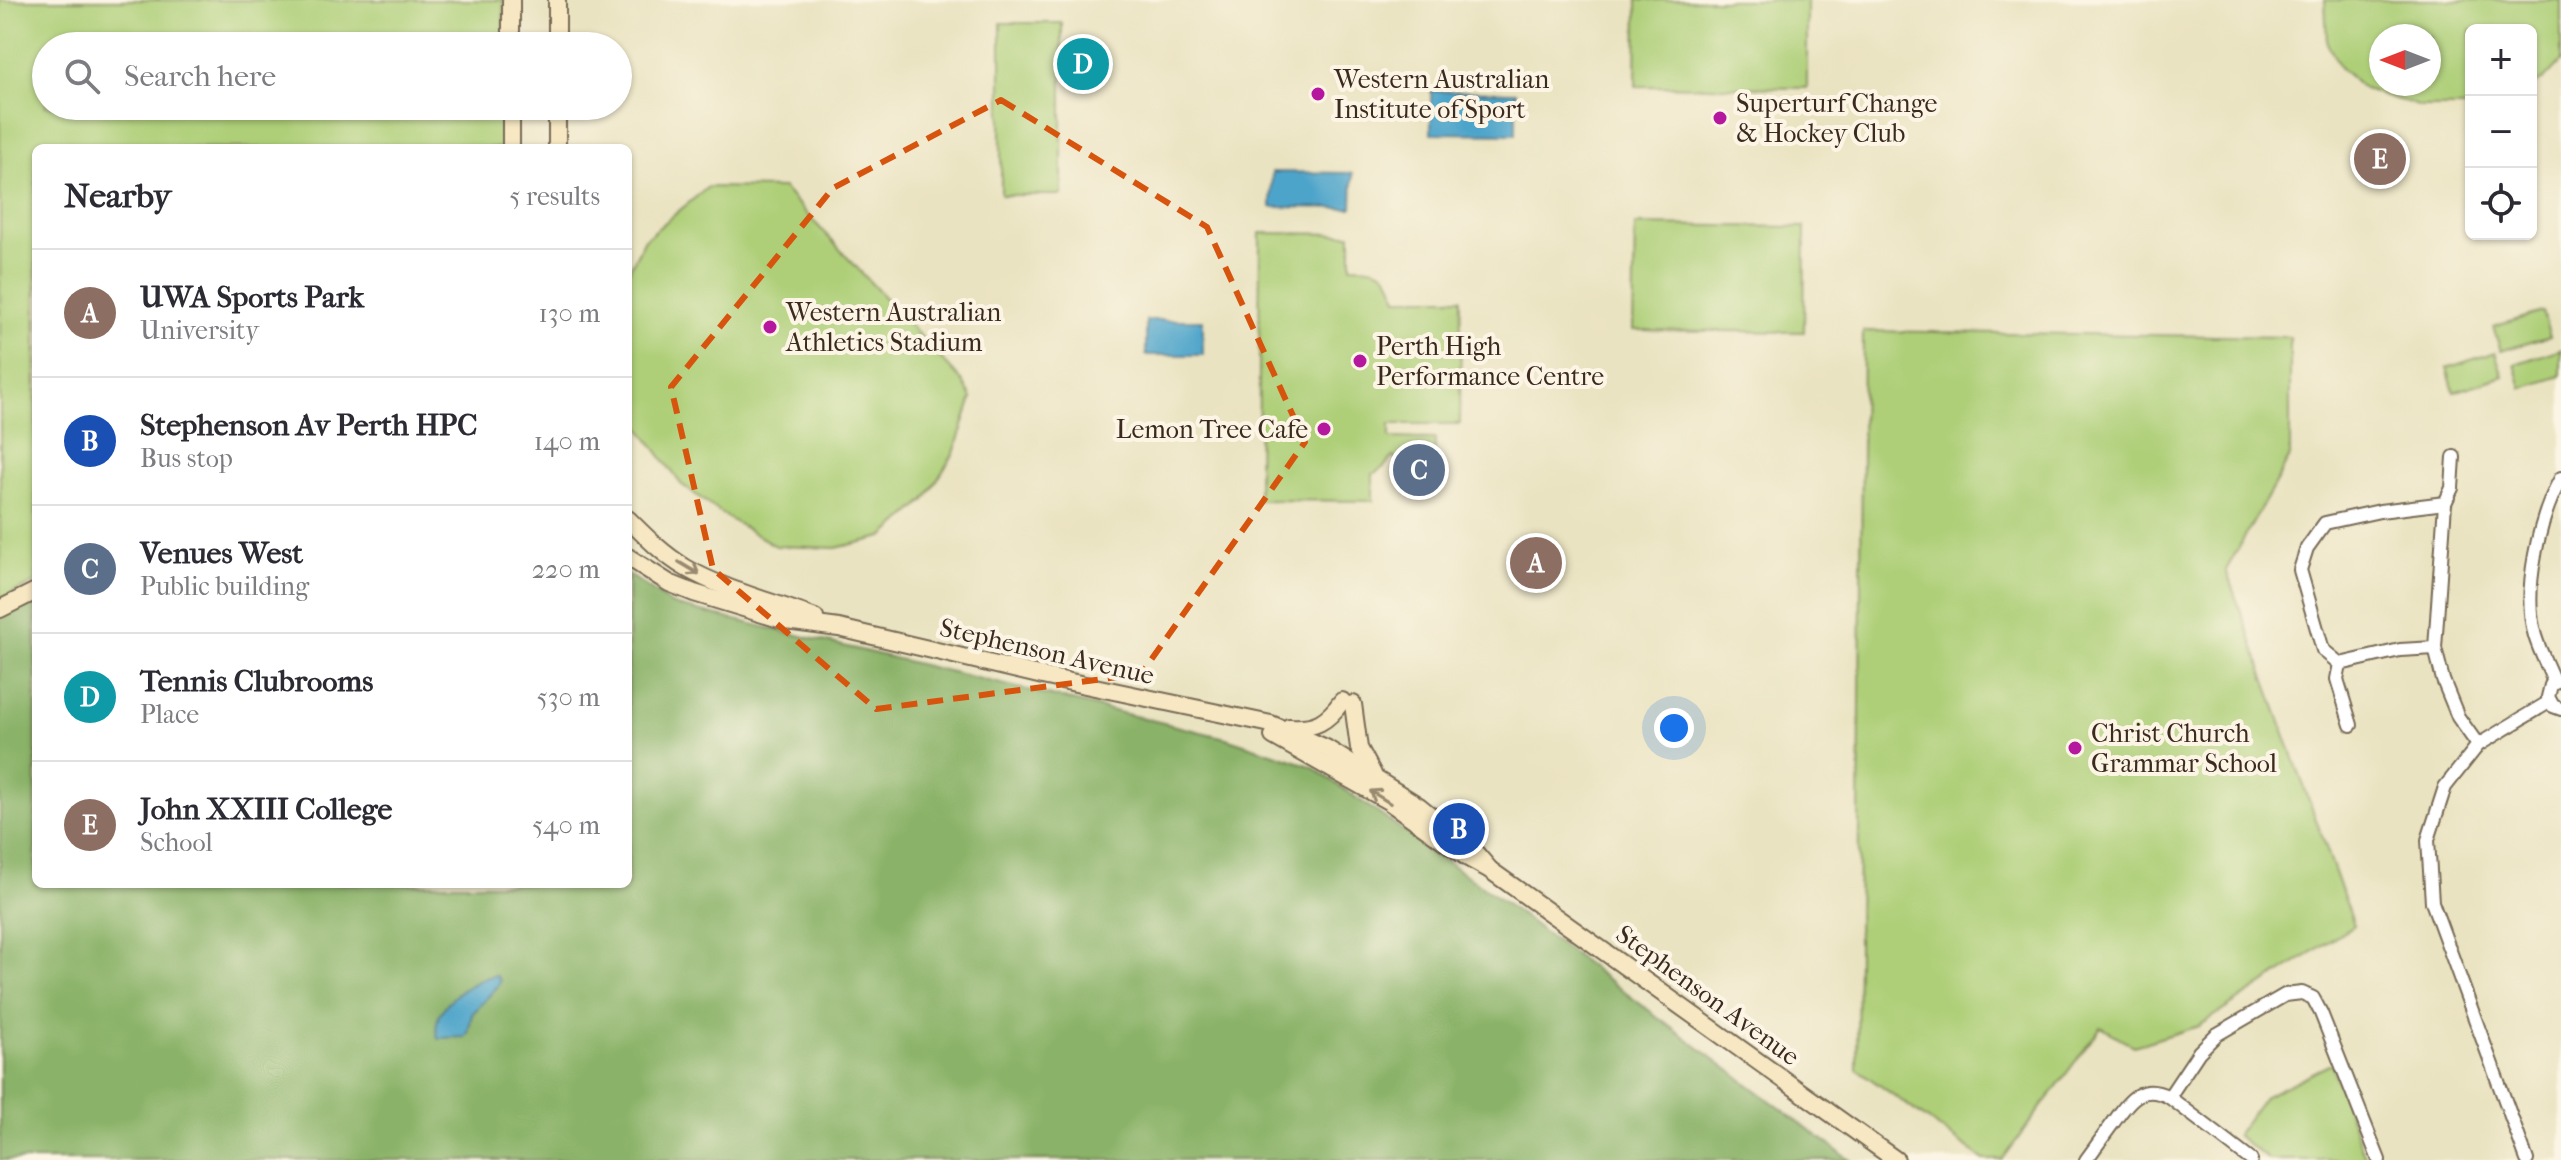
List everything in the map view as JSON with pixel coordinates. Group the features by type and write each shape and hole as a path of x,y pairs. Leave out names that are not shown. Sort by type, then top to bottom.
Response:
{"main road":[{"path":"511,0 511,32"},
{"path":"557,0 557,32"},
{"path":"511,120 511,144"},
{"path":"557,120 557,144"},
{"name":"Stephenson Avenue","path":"632,523 684,566 712,581 839,628"},
{"name":"Stephenson Avenue","path":"632,560 669,583 694,593 786,621 839,628 1245,721 1271,724 1326,748 1374,775 1419,806 1473,850 1490,870"},
{"path":"0,609 32,593"},
{"path":"1271,724 1315,727 1348,703 1359,748 1374,775"},
{"name":"Stephenson Avenue","path":"1245,721 1388,801 1490,870 1896,1160"}],"street":[{"path":"2454,457 2452,488 2445,503 2435,648 2443,680 2458,717 2478,745"},
{"path":"2527,1160 2432,902 2428,840 2445,787 2478,745 2555,705 2548,691 2558,681 2534,634 2530,589 2540,531 2561,478"},
{"path":"2340,664 2323,650 2300,570 2307,548 2325,523 2380,511 2445,503"},
{"path":"2340,664 2400,650 2435,648"},
{"path":"2340,664 2337,679 2351,725"},
{"path":"2169,1097 2199,1052 2216,1035 2285,995 2302,993 2313,998 2321,1013 2379,1160"},
{"path":"2086,1160 2128,1101 2139,1093 2150,1091 2169,1097 2246,1159"}],"highlighted area":[{"path":"1001,100 1207,227 1305,442 1141,674 876,709 713,569 671,387 833,188"}],"green space":[{"path":"0,0 503,0 504,32 32,32 32,120 504,120 504,144 32,144 32,584 0,599"},
{"path":"1637,0 1807,0 1807,88 1636,86"},
{"path":"2325,0 2561,0 2561,61 2537,84 2537,24 2465,24 2465,107 2421,107 2386,96 2441,96 2441,24 2369,24 2369,91 2341,69 2327,43"},
{"path":"1001,23 1062,23 1062,195 1001,195"},
{"name":"Western Australian Athletics Stadium","path":"708,187 783,188 963,382 972,398 954,453 925,500 883,537 836,548 776,546 728,518 681,484 632,417 632,264 645,239"},
{"path":"1635,225 1805,227 1804,332 1633,330"},
{"name":"Perth High Performance Centre","path":"1260,233 1351,234 1351,266 1382,271 1391,280 1397,298 1461,298 1460,424 1390,424 1390,438 1435,439 1435,484 1403,484 1403,466 1393,457 1373,474 1373,501 1258,500"},
{"path":"2542,312 2550,336 2501,351 2493,327"},
{"name":"Christ Church Grammar School","path":"1863,331 2290,337 2290,457 2226,570 2354,925 2199,1026 2134,1046 2101,1027 2002,1160 1984,1160 1857,1069"},
{"path":"2561,349 2561,376 2522,388 2515,364"},
{"path":"2495,352 2503,376 2454,392 2447,368"},
{"path":"632,577 673,605 1226,738 1311,766 1486,889 1850,1160 0,1160 0,616 32,600 32,888 632,888"},
{"path":"2331,1064 2366,1160 2269,1160 2236,1135 2265,1096"}],"water":[{"path":"1431,91 1516,92 1516,134 1431,133"},
{"path":"1272,172 1353,173 1352,208 1271,207"},
{"path":"1146,320 1203,320 1203,355 1146,355"},
{"path":"496,975 500,981 498,986 472,1014 465,1037 438,1038 439,1016 445,1006 464,989"}],"place":[{"name":"Tennis Clubrooms","path":"1083,64"},
{"name":"Western Australian Institute of Sport","path":"1318,94"},
{"name":"Superturf Change & Hockey Club","path":"1720,118"},
{"name":"John XXIII College","path":"2380,159"},
{"name":"Western Australian Athletics Stadium","path":"770,327"},
{"name":"Perth High Performance Centre","path":"1360,361"},
{"name":"Lemon Tree Cafe","path":"1324,429"},
{"name":"Venues West","path":"1419,470"},
{"name":"UWA Sports Park","path":"1536,563"},
{"name":"Christ Church Grammar School","path":"2075,748"},
{"name":"Stephenson Av Perth HPC","path":"1459,829"}]}
